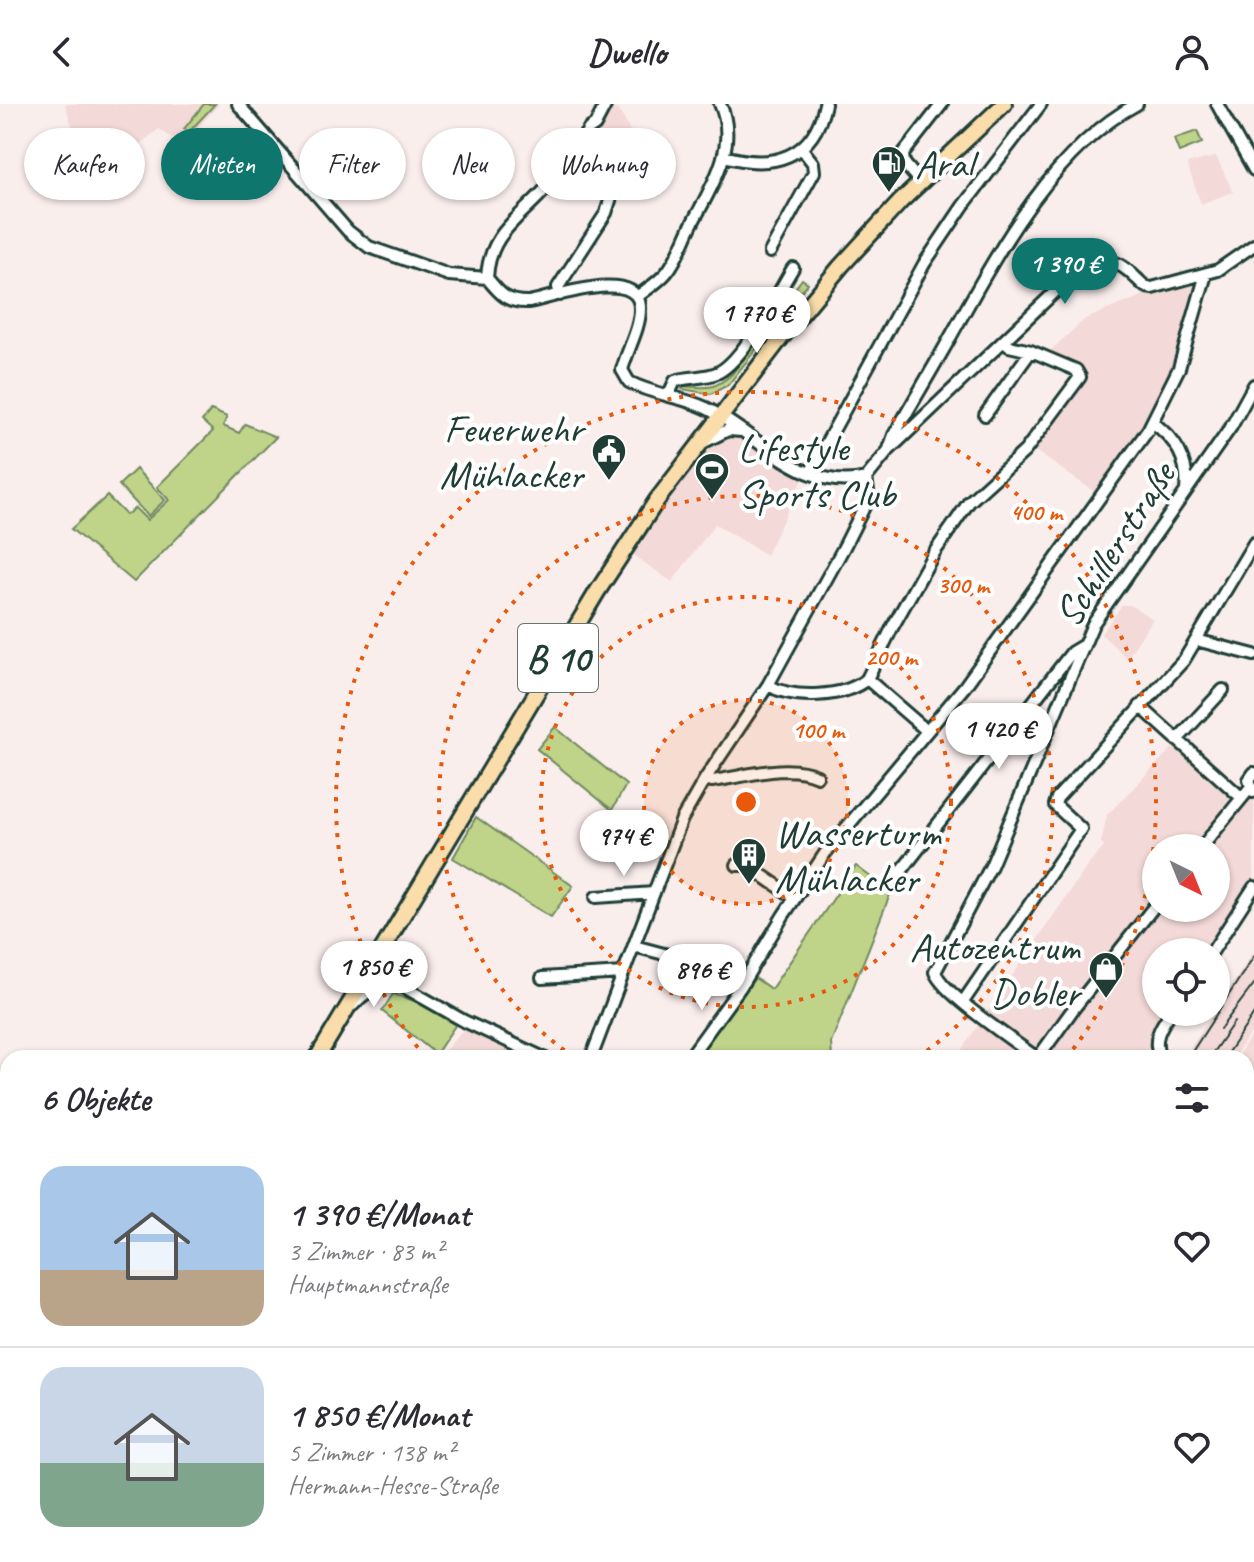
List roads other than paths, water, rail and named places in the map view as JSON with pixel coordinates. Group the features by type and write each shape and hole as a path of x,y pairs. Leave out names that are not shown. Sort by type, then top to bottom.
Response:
{"main road":[{"name":"B 10","path":"322,1050 643,520 744,386 841,266 920,182 1004,104"}],"street":[{"path":"238,104 348,231 363,244 449,275 487,278"},
{"path":"606,104 595,125 549,185 503,232 488,258 487,278 499,294 512,301 529,302 616,286 631,289 638,296 640,314 622,373 636,386 700,405 781,458 810,473 843,481 866,478 888,451 1079,269 1107,259 1118,263 1145,287 1152,288 1218,270 1254,245"},
{"path":"638,296 665,274 679,253 724,156 727,123 720,104"},
{"path":"920,182 904,163 903,154 942,104"},
{"path":"810,473 924,264 963,206 1041,104"},
{"path":"888,451 894,435 978,287 1050,179 1105,126 1137,104"},
{"path":"1217,104 1254,170"},
{"path":"724,156 766,163 802,149 820,124 827,105"},
{"path":"770,252 814,172 813,163 802,149"},
{"path":"560,295 558,287 606,213 610,200"},
{"path":"668,396 675,381 704,377 730,363 757,328 793,268"},
{"path":"695,1050 741,986 794,897 834,842 965,686 1152,422 1179,368 1206,274"},
{"path":"768,685 776,690 812,694 858,687 867,679 934,553 969,502 1025,451 1080,377 1076,370 1004,342"},
{"path":"985,415 1031,351"},
{"name":"Schillerstraße","path":"1027,1050 963,1002 934,973 991,866 1082,646 1102,607 1231,427 1254,385"},
{"path":"700,405 723,403 744,386"},
{"path":"1152,422 1177,445 1184,459 1186,491"},
{"path":"693,453 718,433 742,431"},
{"path":"594,1050 682,819 768,685 869,497 866,478"},
{"path":"963,1002 1081,829 1054,802 1184,660 1254,543"},
{"path":"1196,640 1254,655"},
{"path":"899,874 1023,712 1072,652 1082,646"},
{"path":"867,679 927,731"},
{"path":"1177,740 1223,690"},
{"path":"1140,706 1242,798"},
{"path":"705,779 712,781 792,771 805,771 817,776"},
{"path":"1212,834 1242,798 1252,791 1249,780 1254,773"},
{"path":"737,865 747,865 794,897"},
{"path":"1221,938 1254,887"},
{"path":"596,897 654,893"},
{"path":"1044,1050 1142,922"},
{"path":"634,946 679,958 686,957"},
{"path":"372,969 464,1021 527,1050"},
{"path":"542,978 623,973"},
{"path":"341,1019 358,1000 375,988 390,984 404,987"},
{"path":"1157,1050 1157,1033 1162,1026"}],"railway":[{"path":"1193,1050 1254,956"},
{"path":"1220,1029 1254,984"},
{"path":"1229,1050 1254,1014"},
{"path":"1215,1050 1234,1022"}],"place":[{"name":"Aral","path":"889,194"},
{"name":"Feuerwehr Mühlacker","path":"609,482"},
{"name":"Lifestyle Sports Club","path":"712,501"},
{"name":"Wasserturm Mühlacker","path":"749,886"},
{"name":"Autozentrum Dobler","path":"1106,1000"}]}
